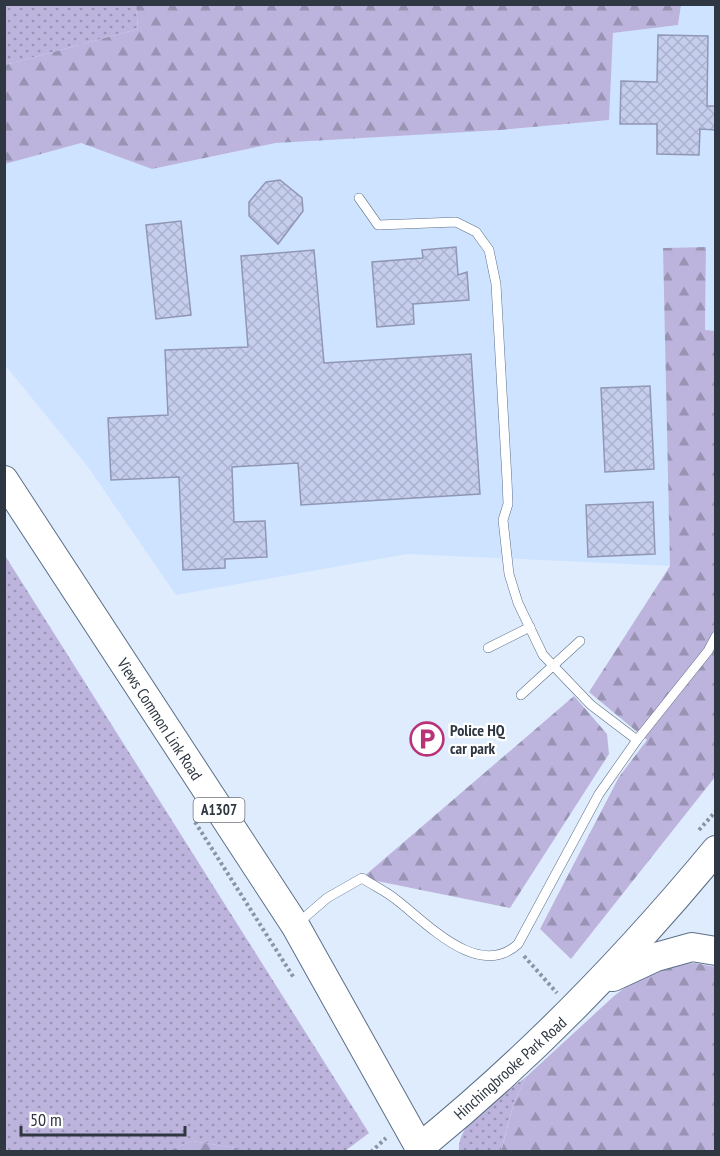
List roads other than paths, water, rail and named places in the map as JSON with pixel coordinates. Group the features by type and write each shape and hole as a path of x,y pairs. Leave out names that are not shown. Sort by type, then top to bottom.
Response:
{"main road":[{"name":"Views Common Link Road","path":"4,480 295,925 420,1150"},
{"name":"A1307","path":"601,983 708,851"},
{"path":"601,983 665,955 692,947 716,951"},
{"name":"Hinchingbrooke Park Road","path":"420,1150 520,1062 601,983"}],"lane":[{"path":"359,198 378,225 456,222 476,232 489,250 496,284 508,504 503,520 509,574 543,655 591,705 637,740"},
{"path":"488,648 530,627"},
{"path":"295,925 327,898 362,878 394,897 428,928 460,948 484,955 507,954 518,944 589,811 637,740 708,651 716,636"},
{"path":"521,695 580,641"}],"place":[{"name":"Police HQ car park","path":"427,739"}]}
